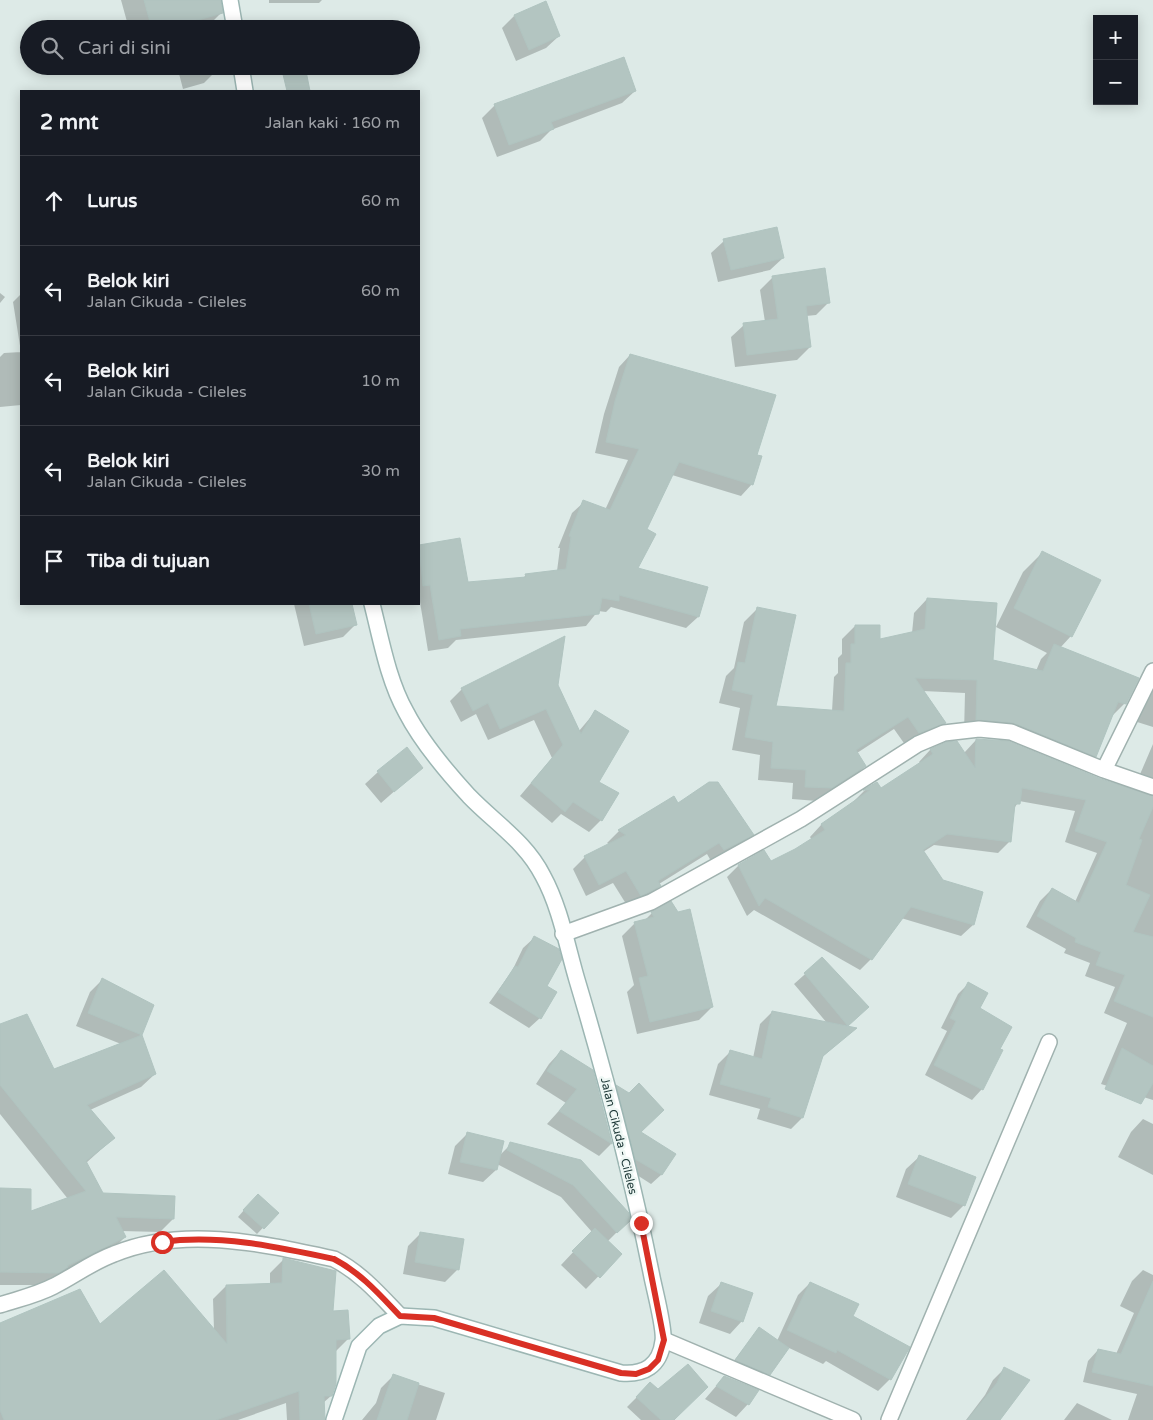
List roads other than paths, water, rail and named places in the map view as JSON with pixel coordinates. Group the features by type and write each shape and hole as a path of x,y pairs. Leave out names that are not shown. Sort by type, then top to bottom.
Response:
{"street":[{"path":"230,0 233,20"},
{"path":"242,75 245,90"},
{"name":"Jalan Cikuda - Cileles","path":"372,605 386,656 405,712 439,761 470,797 520,843 544,876 589,1019 639,1214 664,1340"},
{"path":"1104,770 1153,670"},
{"path":"563,934 651,902 801,819 918,744 944,733 979,729 1011,732 1104,770 1153,787"},
{"path":"889,1420 1049,1042"},
{"path":"0,1305 54,1287 80,1270 115,1253 162,1242 190,1238 230,1241 334,1259 347,1266 367,1282 400,1316"},
{"path":"334,1420 360,1346 379,1326 400,1316 434,1318 621,1373 636,1374 649,1369 658,1360 664,1340 853,1420"}]}
